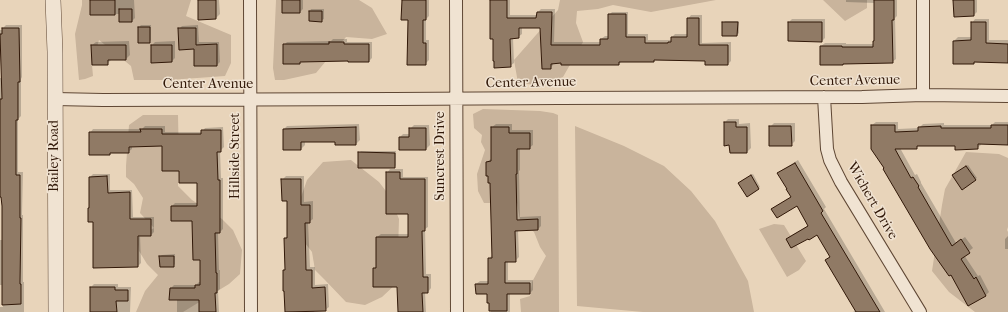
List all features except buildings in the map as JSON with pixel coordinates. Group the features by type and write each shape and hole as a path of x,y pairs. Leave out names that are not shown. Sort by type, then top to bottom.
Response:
{"street":[{"name":"Bailey Road","path":"53,0 55,52 56,312"},
{"name":"Hillside Street","path":"250,0 252,312"},
{"name":"Suncrest Drive","path":"456,0 457,312"},
{"path":"924,0 924,95"},
{"name":"Center Avenue","path":"55,99 456,99 924,95 1008,96"},
{"name":"Wichert Drive","path":"824,97 827,149 830,160 920,312"}],"shaded area":[{"path":"82,0 191,0 186,16 231,35 231,63 225,76 169,80 134,80 131,66 99,40 92,65 93,76 79,80 75,34"},
{"path":"276,0 359,0 372,8 387,34 372,39 346,37 316,73 284,80 275,80 273,68"},
{"path":"560,0 716,0 651,12 613,5 598,9 577,11 576,23 583,42 563,77 538,85 518,83 514,60 558,10"},
{"path":"823,0 867,0 867,8 845,21"},
{"path":"483,109 540,111 558,115 559,312 521,312 520,299 530,296 532,282 546,256 540,247 534,232 520,220 517,203 484,203 478,191 477,174 485,150 481,142 482,135 474,128 473,114"},
{"path":"143,115 178,115 178,186 192,200 222,219 233,230 242,250 240,274 229,284 183,312 136,312 145,291 158,275 147,264 139,251 137,238 154,228 140,213 143,198 134,184 126,177 129,125"},
{"path":"575,126 624,146 664,166 691,191 715,221 748,281 754,312 643,312 577,306"},
{"path":"966,152 999,154 1008,158 1008,312 975,312 949,292 932,271 945,189"},
{"path":"351,160 379,182 389,195 399,219 397,283 382,297 365,305 346,302 315,270 312,252 298,234 301,197 307,180 323,162"},
{"path":"774,224 784,225 806,261 799,270 787,277 759,229"}]}
